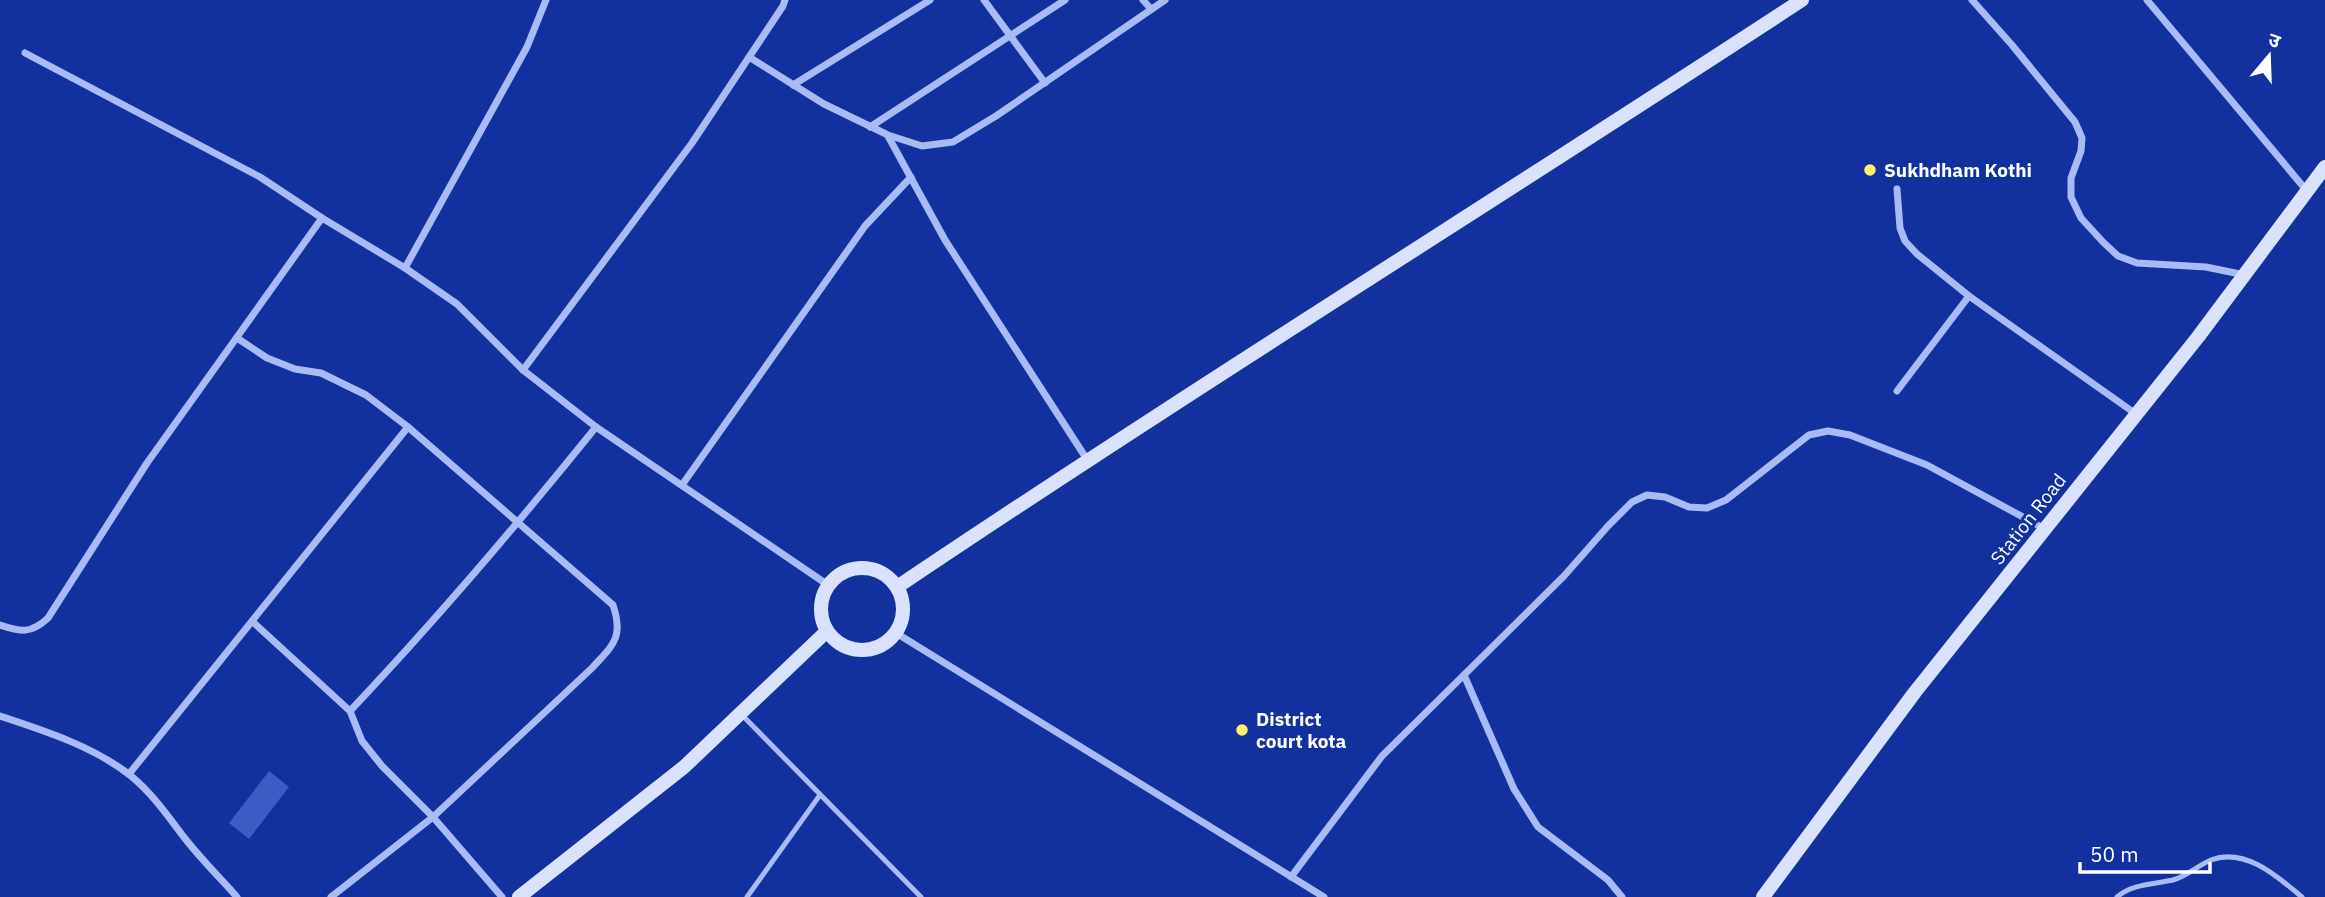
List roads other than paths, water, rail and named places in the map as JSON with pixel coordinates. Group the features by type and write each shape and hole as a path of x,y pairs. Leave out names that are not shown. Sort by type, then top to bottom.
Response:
{"street":[{"path":"405,268 527,47 546,0"},
{"path":"523,370 692,143 784,3 793,0"},
{"path":"793,85 930,0"},
{"path":"984,0 1045,83"},
{"path":"870,127 1065,0"},
{"path":"1143,0 1151,9"},
{"path":"749,57 824,104 888,135 922,146 953,142 996,116 1165,0"},
{"path":"897,587 1349,291 1602,131 1802,0"},
{"path":"1972,0 2075,122 2082,138 2081,151 2071,178 2071,197 2081,218 2103,242 2118,256 2137,263 2206,267 2245,275"},
{"path":"2147,0 2307,191"},
{"path":"25,53 260,177 405,268 457,304 523,370 596,427 828,585"},
{"path":"888,135 945,240 1088,461"},
{"name":"Station Road","path":"1763,897 1915,692 2198,337 2325,167"},
{"path":"682,485 865,226 911,177"},
{"path":"1897,189 1900,228 1905,241 1917,254 1969,296 2136,414"},
{"path":"0,625 18,631 36,628 48,618 147,463 322,218"},
{"path":"1897,391 1969,296"},
{"path":"237,338 267,358 295,369 321,373 349,386 408,427 613,605 619,624 615,643 582,678 433,817 331,897"},
{"path":"129,774 408,427"},
{"path":"350,711 414,643 520,522 596,427"},
{"path":"1292,877 1382,756 1564,576 1632,502 1647,495 1665,497 1689,507 1707,508 1726,500 1809,435 1828,431 1887,447 1927,465 2045,529"},
{"path":"855,568 871,568 886,575 897,587 903,602 902,618 896,633 884,644 869,650 853,649 838,643 827,631 821,616 821,599 828,585 840,574 855,568"},
{"path":"253,622 350,711 362,741 382,766 433,817 502,897"},
{"path":"519,897 684,767 827,631"},
{"path":"896,633 1324,897"},
{"path":"1464,675 1514,789 1538,827 1608,880 1622,897"},
{"path":"0,716 54,734 129,774 154,797 188,843 237,897"}],"lane":[{"path":"741,714 921,897"},
{"path":"747,897 820,795"},
{"path":"2117,897 2124,891 2146,884 2183,877 2210,860 2227,856 2256,863 2302,897"}],"place":[{"name":"Sukhdham Kothi","path":"1870,170"},
{"name":"District court kota","path":"1242,730"}]}
